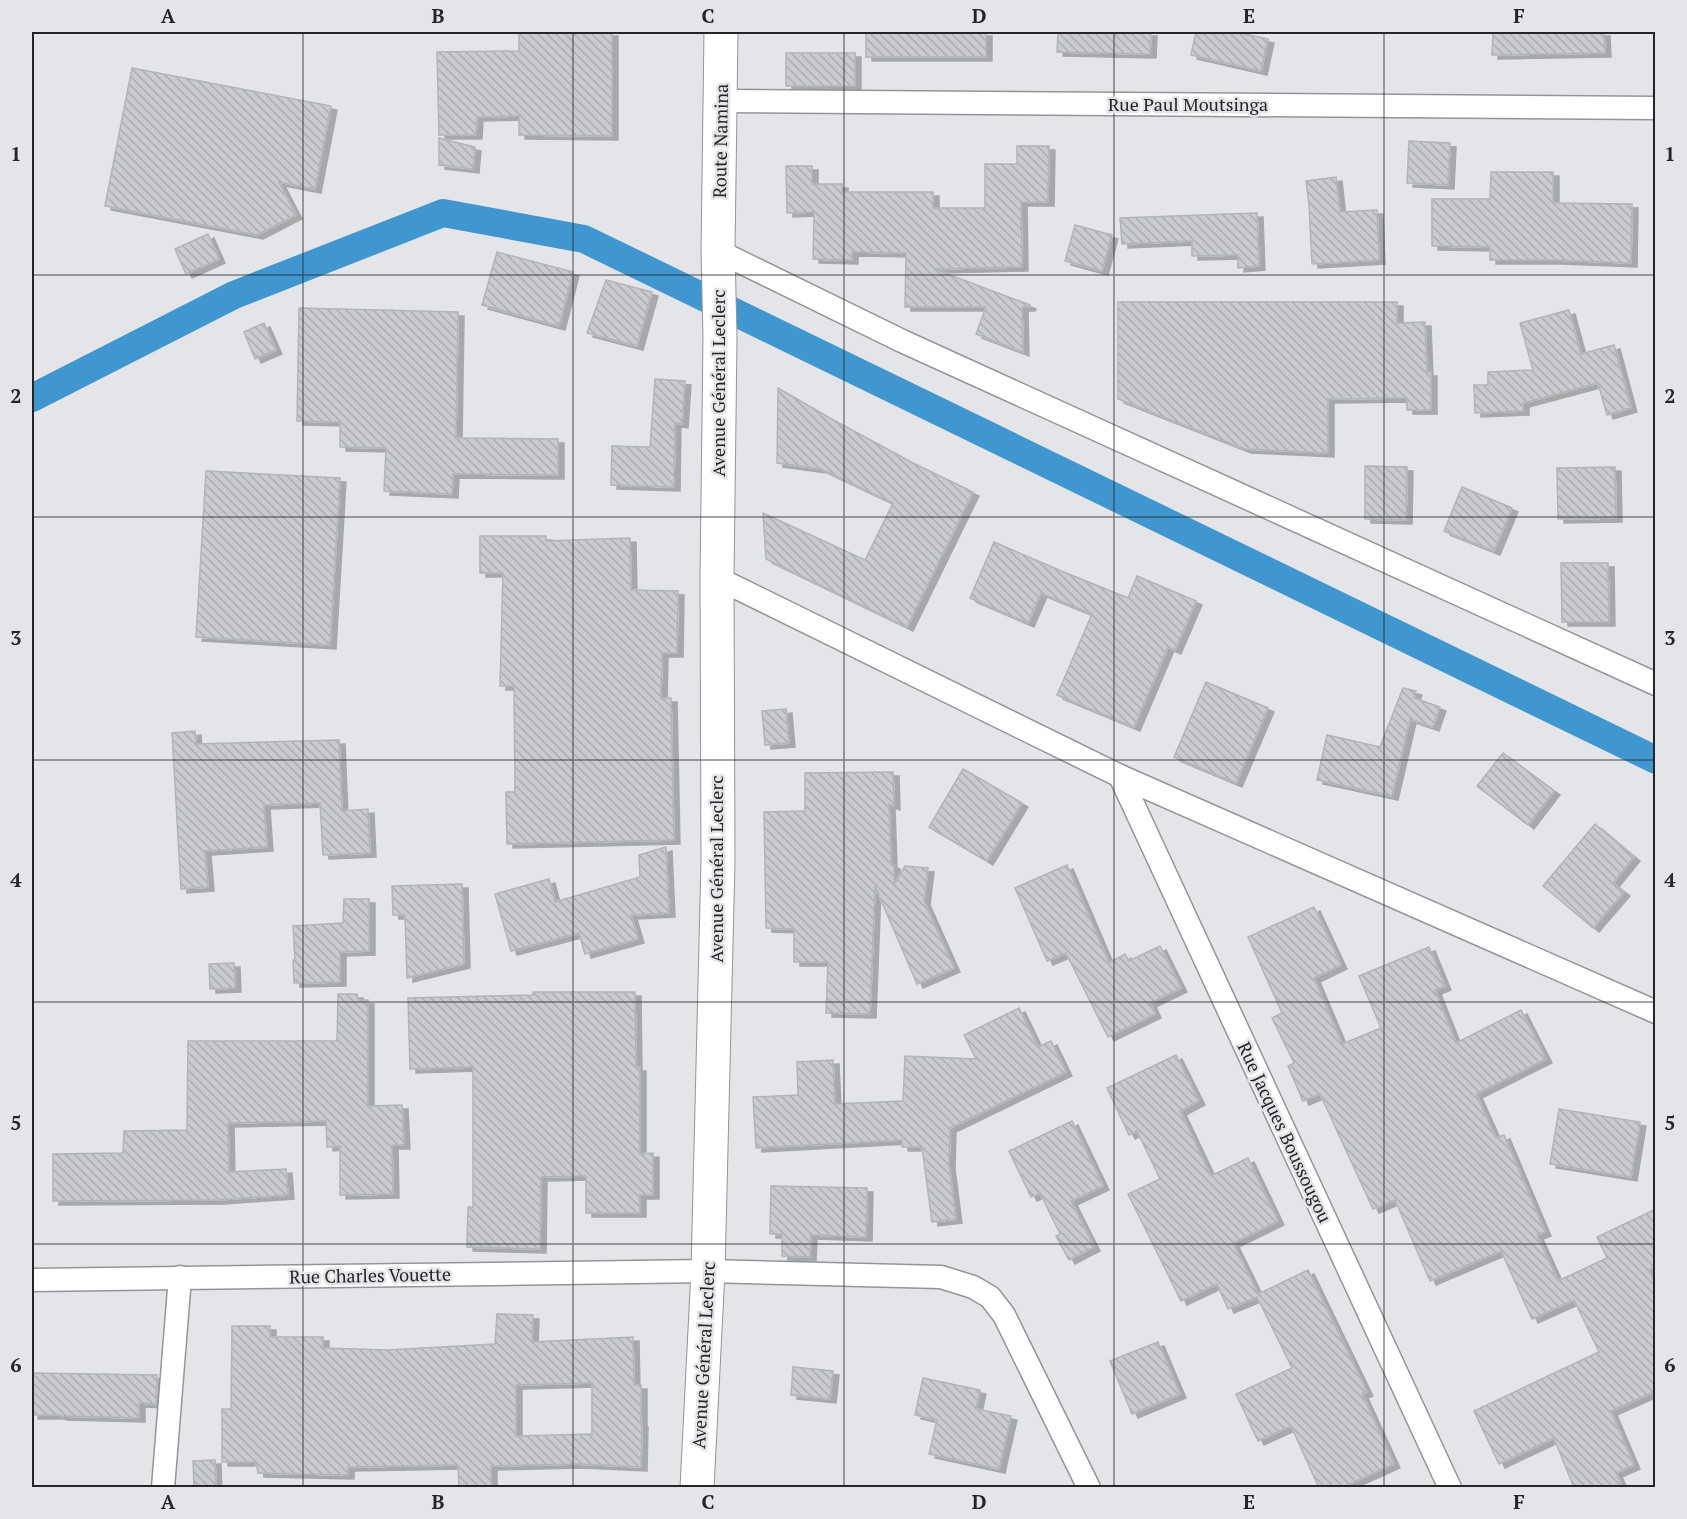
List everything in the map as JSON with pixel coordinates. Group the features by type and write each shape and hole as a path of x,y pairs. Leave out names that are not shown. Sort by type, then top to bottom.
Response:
{"main road":[{"name":"Route Namina","path":"718,261 721,32"},
{"name":"Avenue Général Leclerc","path":"697,1488 708,1271 717,884 720,337 718,261"}],"street":[{"name":"Rue Paul Moutsinga","path":"721,101 1656,108"},
{"path":"718,261 902,341 1656,684"},
{"path":"717,578 1120,776 1656,1012"},
{"name":"Rue Jacques Boussougou","path":"1120,776 1450,1488"},
{"name":"Rue Charles Vouette","path":"32,1280 708,1271 941,1277 973,1287 990,1297 1004,1315 1089,1488"},
{"path":"163,1488 180,1277"}],"building":[{"path":"519,32 612,32 612,136 519,135 519,116 477,117 476,135 439,135 437,52 519,51"},
{"path":"866,32 986,32 986,57 866,57"},
{"path":"1058,32 1151,32 1150,54 1057,52"},
{"path":"1196,32 1235,32 1268,39 1261,71 1191,55"},
{"path":"1493,32 1604,32 1605,53 1492,55"},
{"path":"786,53 855,53 855,86 786,86"},
{"path":"132,68 331,106 315,189 279,182 296,215 257,235 105,206"},
{"path":"439,138 475,147 473,169 439,165"},
{"path":"1409,141 1450,143 1448,185 1407,183"},
{"path":"1017,146 1049,146 1048,202 1021,202 1022,267 934,269 1030,305 1022,307 1023,352 976,334 986,307 905,307 906,253 852,252 852,260 813,259 814,212 787,213 786,166 812,166 812,184 842,184 842,192 933,192 933,208 985,208 985,164 1017,164"},
{"path":"1491,172 1553,172 1553,203 1632,204 1631,263 1490,260 1490,247 1432,246 1432,199 1490,199"},
{"path":"1336,177 1340,212 1377,210 1379,260 1312,264 1306,181"},
{"path":"1257,213 1259,266 1238,268 1238,255 1192,256 1192,241 1122,244 1120,218"},
{"path":"1075,225 1112,235 1102,271 1065,261"},
{"path":"208,234 219,259 186,274 175,249"},
{"path":"497,252 573,272 559,326 482,305"},
{"path":"606,280 652,292 637,346 587,333"},
{"path":"1118,302 1397,302 1397,323 1425,322 1427,372 1431,372 1431,410 1407,410 1407,398 1328,399 1328,453 1245,449 1118,399"},
{"path":"299,308 458,312 456,438 558,439 558,475 453,474 452,494 384,491 386,448 340,447 340,422 297,421"},
{"path":"1569,310 1581,354 1614,345 1631,408 1607,415 1598,383 1523,403 1523,411 1475,413 1474,385 1488,385 1488,372 1533,370 1520,323"},
{"path":"264,323 276,350 255,359 244,332"},
{"path":"655,379 685,381 682,424 675,423 674,487 611,485 612,446 650,447"},
{"path":"778,388 913,463 973,492 907,627 766,559 763,513 865,560 893,503 821,469 777,463"},
{"path":"1365,466 1407,467 1406,520 1365,519"},
{"path":"1615,467 1616,518 1558,519 1557,468"},
{"path":"206,471 340,478 330,645 196,637"},
{"path":"1462,487 1512,508 1494,551 1444,531"},
{"path":"480,536 546,536 546,541 630,538 631,590 678,591 677,653 662,653 661,698 671,698 674,840 507,844 506,792 515,792 514,686 500,686 503,573 480,573"},
{"path":"994,542 1128,598 1137,576 1196,601 1175,650 1168,647 1134,727 1057,695 1092,614 1041,593 1028,623 970,598"},
{"path":"1561,563 1608,563 1609,622 1562,622"},
{"path":"1206,682 1268,708 1236,783 1174,757"},
{"path":"1403,688 1416,691 1414,698 1440,707 1433,727 1410,719 1392,796 1317,780 1327,735 1380,747"},
{"path":"786,709 789,743 765,745 762,711"},
{"path":"195,731 196,744 339,740 342,811 368,809 370,853 323,855 320,803 264,805 267,847 205,851 208,887 181,889 172,733"},
{"path":"1503,753 1554,791 1528,825 1477,786"},
{"path":"963,769 1022,803 987,861 929,827"},
{"path":"893,772 894,806 889,804 894,885 905,866 928,868 924,901 954,968 917,984 875,886 870,1014 826,1013 828,962 794,962 794,929 766,928 764,812 805,811 805,773"},
{"path":"1595,824 1634,857 1613,883 1624,892 1593,928 1543,886"},
{"path":"666,847 669,913 631,915 638,939 585,954 579,933 511,951 495,894 549,879 555,902 640,877 639,855"},
{"path":"1067,865 1109,963 1125,954 1129,961 1160,946 1181,988 1150,1003 1155,1014 1108,1037 1066,953 1047,961 1015,888"},
{"path":"462,884 464,964 407,978 405,915 393,915 392,886"},
{"path":"344,899 369,899 369,951 340,952 340,982 294,983 293,926 343,923"},
{"path":"1314,907 1341,965 1314,978 1342,1044 1381,1028 1359,976 1429,947 1445,986 1435,990 1456,1043 1521,1010 1546,1059 1476,1094 1496,1138 1504,1135 1545,1232 1537,1235 1558,1281 1607,1258 1597,1237 1656,1209 1656,1266 1648,1270 1656,1285 1656,1391 1611,1411 1634,1465 1616,1473 1623,1488 1574,1488 1554,1438 1499,1464 1474,1411 1599,1352 1574,1300 1532,1319 1501,1251 1430,1281 1395,1200 1373,1209 1320,1094 1303,1101 1288,1066 1294,1063 1272,1018 1282,1013 1248,937"},
{"path":"234,963 235,988 210,989 209,964"},
{"path":"533,992 635,992 636,1067 640,1067 640,1154 653,1153 653,1195 640,1195 640,1213 586,1213 586,1176 541,1177 540,1249 467,1247 468,1207 473,1207 473,1067 410,1069 408,998 533,995"},
{"path":"338,994 357,994 358,1000 368,1000 368,1106 402,1105 404,1145 392,1145 393,1194 340,1195 340,1146 327,1147 326,1121 228,1123 229,1172 286,1169 288,1195 218,1200 53,1201 53,1154 123,1153 124,1131 187,1130 188,1041 337,1041"},
{"path":"1019,1008 1038,1047 1051,1041 1066,1072 950,1128 949,1165 956,1219 932,1222 922,1147 902,1147 902,1140 756,1148 753,1097 798,1095 797,1062 833,1060 835,1104 903,1101 905,1056 976,1059 964,1035"},
{"path":"1176,1055 1199,1101 1180,1111 1211,1176 1248,1158 1278,1221 1233,1243 1258,1294 1308,1270 1367,1392 1362,1394 1394,1464 1341,1488 1319,1488 1291,1426 1258,1441 1236,1394 1292,1368 1257,1297 1228,1309 1217,1284 1181,1301 1128,1194 1160,1179 1137,1131 1129,1135 1107,1088"},
{"path":"1559,1109 1640,1122 1631,1177 1550,1164"},
{"path":"1072,1121 1103,1186 1071,1201 1094,1247 1069,1260 1056,1236 1060,1234 1040,1193 1031,1197 1009,1151"},
{"path":"771,1186 867,1188 866,1237 811,1235 810,1257 782,1256 782,1234 770,1234"},
{"path":"497,1314 533,1315 532,1342 633,1337 634,1385 641,1385 641,1467 576,1464 491,1466 491,1486 459,1487 458,1465 348,1467 348,1475 258,1473 256,1462 222,1462 222,1409 231,1409 232,1326 270,1326 270,1337 323,1337 323,1348 387,1350 495,1344","holes":["592,1383 592,1434 516,1436 516,1385"]},
{"path":"1158,1342 1180,1394 1132,1414 1110,1361"},
{"path":"793,1367 833,1371 830,1399 791,1395"},
{"path":"32,1373 157,1375 156,1404 139,1403 139,1418 32,1415"},
{"path":"923,1378 980,1390 976,1409 1011,1416 999,1469 929,1454 937,1420 915,1415"},
{"path":"215,1460 216,1488 194,1488 193,1461"}],"waterway":[{"path":"32,398 234,295 443,213 584,239 1656,760"}]}
